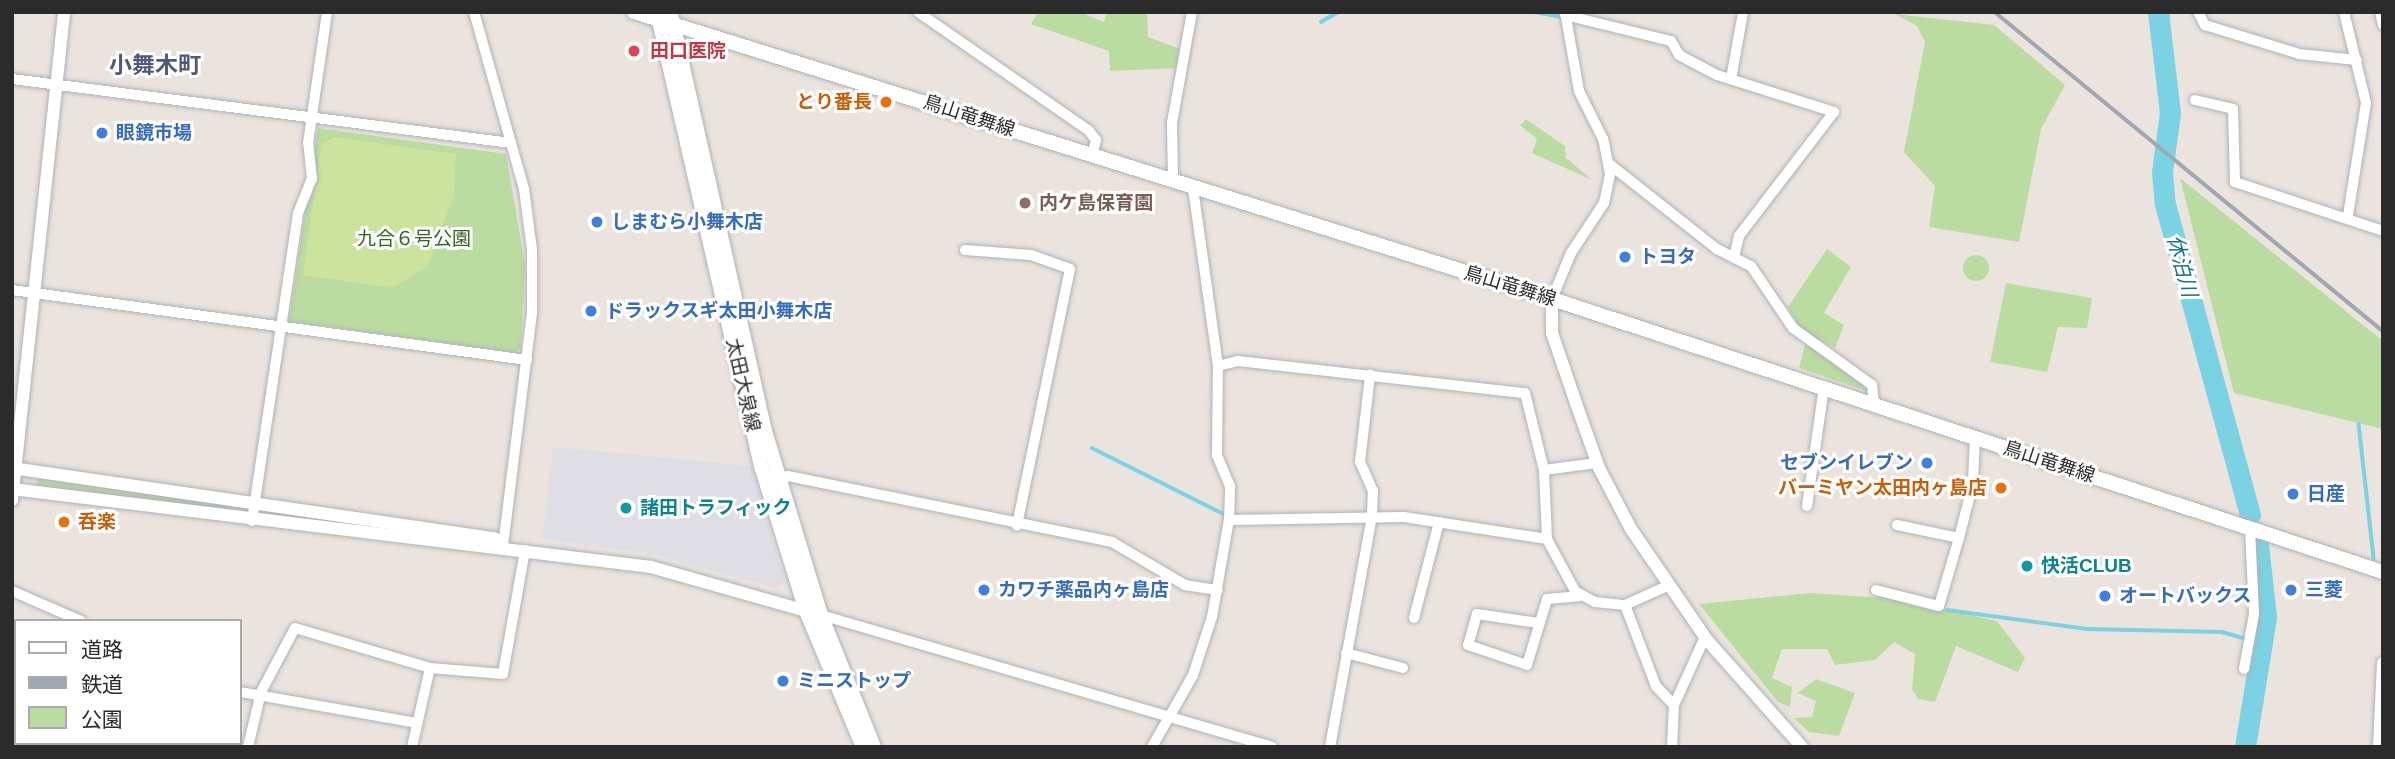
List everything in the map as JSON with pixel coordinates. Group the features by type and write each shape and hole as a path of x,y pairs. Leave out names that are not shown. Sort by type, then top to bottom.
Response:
{"main road":[{"name":"鳥山竜舞線","path":"634,12 665,16 1092,156 1552,299 2383,572"},
{"name":"太田大泉線","path":"665,16 806,611 863,747"},
{"name":"太田大泉線","path":"773,479 821,615 874,747"}],"street":[{"path":"64,12 54,83 13,493 492,551 503,546"},
{"path":"252,521 298,213 312,179 312,120 327,12"},
{"path":"474,12 530,217 527,360 503,546"},
{"path":"918,12 1089,131 1096,140 1092,156"},
{"path":"1173,180 1172,123 1192,12"},
{"path":"1731,79 1743,12"},
{"path":"2198,12 2205,25 2288,50 2357,60"},
{"path":"2344,12 2366,103 2348,215"},
{"path":"2380,12 2383,25"},
{"path":"1734,257 1739,236 1834,116 1818,104 1731,79 1679,55 1671,41 1565,13 1579,91 1608,163 1604,203 1571,253 1552,299 1552,333 1597,463 1667,586 1706,637 1802,747"},
{"path":"12,79 312,120 511,143"},
{"path":"2196,100 2233,109 2235,181 2348,215 2383,231"},
{"path":"1608,163 1758,274 1799,334 1872,385 1874,404"},
{"path":"1152,747 1172,718 1193,675 1218,590 1229,520 1230,486 1217,455 1218,366 1193,188"},
{"path":"965,250 1031,255 1070,269 1017,526"},
{"path":"12,290 282,324 527,360"},
{"path":"1218,366 1238,361 1525,393 1544,470 1547,539 1579,596"},
{"path":"1330,747 1372,515 1373,491 1360,462 1370,374"},
{"path":"1807,506 1824,387"},
{"path":"1876,590 1939,606 1973,483 1975,437"},
{"path":"1544,470 1597,463"},
{"path":"14,468 255,500 494,538 503,546 526,550 651,567 1272,747"},
{"path":"773,479 1112,542 1185,585 1218,590"},
{"path":"1229,520 1315,523 1372,515 1439,522 1547,539"},
{"path":"1414,618 1439,522"},
{"path":"1897,525 1959,538"},
{"path":"2244,669 2255,605 2250,528"},
{"path":"248,747 261,692 301,626 336,644 430,668 503,674 526,550"},
{"path":"1538,624 1477,614 1468,645 1527,665 1546,599 1579,596 1625,605 1667,586"},
{"path":"12,591 76,619"},
{"path":"1625,605 1656,686 1674,705"},
{"path":"1672,747 1674,705 1706,637"},
{"path":"1346,653 1403,668"},
{"path":"2379,747 2383,663"},
{"path":"412,747 430,668"},
{"path":"242,692 261,692 417,723"}],"shaded area":[{"path":"553,447 751,466 785,581 776,588 652,554 542,539"}],"green space":[{"path":"1038,12 1080,12 1104,22 1107,12 1147,12 1148,37 1183,50 1179,68 1110,71 1109,51 1031,24"},
{"path":"1895,14 1994,25 2065,85 2041,129 2019,242 1929,227 1935,186 1904,152 1925,42 1917,26"},
{"path":"1526,119 1565,146 1566,158 1592,180 1532,153 1537,139 1520,125"},
{"name":"九合６号公園","path":"318,128 506,154 525,265 521,348 515,353 289,321"},
{"path":"334,137 456,154 454,195 428,266 392,288 303,275 321,145"},
{"path":"2180,178 2383,341 2383,429 2234,393"},
{"path":"1827,249 1851,267 1824,313 1844,325 1835,348 1801,330 1788,307"},
{"path":"1976,255 1985,259 1989,268 1985,277 1976,281 1967,277 1963,268 1967,259"},
{"path":"2006,283 2092,298 2087,328 2058,327 2047,372 1990,362"},
{"path":"1805,345 1842,365 1870,392 1799,368"},
{"path":"40,476 236,503 224,513 35,487"},
{"path":"1810,593 1897,599 1997,621 2025,658 2018,672 1956,646 1935,702 1918,699 1912,689 1915,654 1894,642 1875,660 1835,665 1827,649 1782,649 1772,678 1792,687 1790,707 1778,702 1699,604"},
{"path":"1816,679 1855,693 1839,736 1809,732 1794,718 1812,717 1816,701 1798,693"}],"waterway":[{"path":"1321,22 1338,12"},
{"path":"1534,12 1561,17"},
{"name":"休泊川","path":"2158,12 2170,113 2162,172 2165,204 2250,515"},
{"path":"2359,424 2374,558"},
{"path":"1092,448 1228,516"},
{"name":"休泊川","path":"2245,747 2266,617 2258,545"},
{"path":"1947,610 2087,629 2222,632 2247,639"}],"railway":[{"path":"1995,12 2383,331"}],"place":[{"name":"田口医院","path":"634,51"},
{"name":"とり番長","path":"886,102"},
{"name":"眼鏡市場","path":"102,133"},
{"name":"内ケ島保育園","path":"1025,203"},
{"name":"しまむら小舞木店","path":"597,222"},
{"name":"トヨタ","path":"1625,257"},
{"name":"ドラックスギ太田小舞木店","path":"591,311"},
{"name":"セブンイレブン","path":"1927,463"},
{"name":"バーミヤン太田内ヶ島店","path":"2001,488"},
{"name":"日産","path":"2293,494"},
{"name":"諸田トラフィック","path":"626,508"},
{"name":"呑楽","path":"64,522"},
{"name":"快活CLUB","path":"2027,566"},
{"name":"カワチ薬品内ヶ島店","path":"984,590"},
{"name":"三菱","path":"2291,590"},
{"name":"オートバックス","path":"2105,596"},
{"name":"ミニストップ","path":"783,681"}],"district":[{"name":"小舞木町","path":"155,65"}]}
